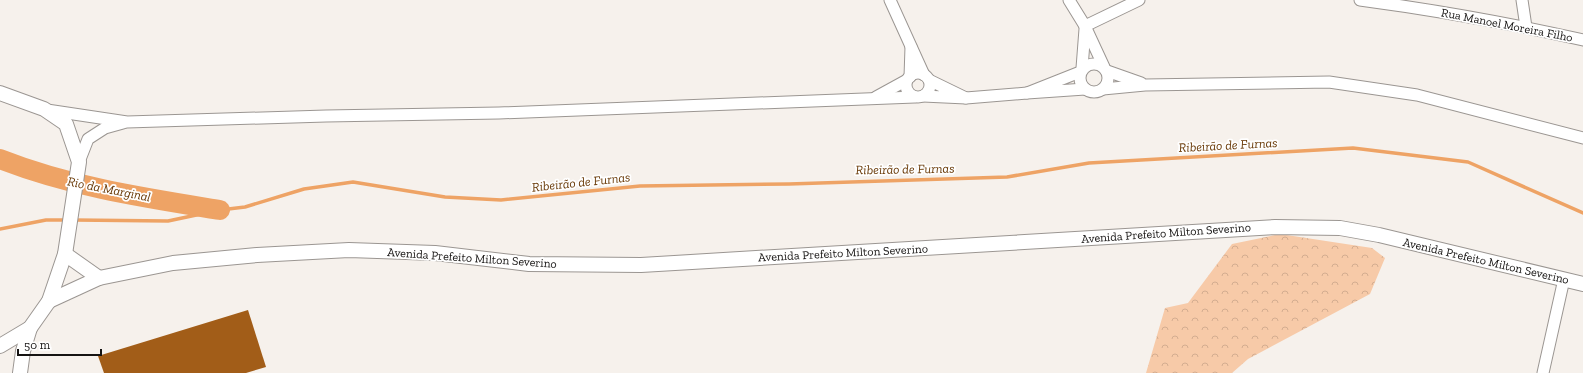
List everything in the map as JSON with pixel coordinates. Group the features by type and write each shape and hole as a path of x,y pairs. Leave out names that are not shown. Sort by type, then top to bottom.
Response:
{"main road":[{"path":"0,93 44,109 66,124 78,162 65,254 49,301 30,328 23,351 20,373"},
{"name":"Avenida Prefeito Milton Severino","path":"49,301 99,278 173,263 257,255 349,250 435,253 529,264 641,265 1275,227 1340,228 1379,235 1583,284"},
{"path":"65,254 99,278"},
{"path":"0,346 30,328"}],"street":[{"path":"890,0 927,77 930,88 919,96"},
{"path":"1069,0 1085,26 1105,69 1108,81 1103,89"},
{"path":"1085,26 1139,0"},
{"name":"Rua Manoel Moreira Filho","path":"1360,0 1417,4 1583,40"},
{"path":"1522,0 1526,27"},
{"path":"1085,26 1080,82 1085,89"},
{"path":"911,45 907,88 919,96"},
{"path":"1027,93 1081,70 1088,64 1096,63 1105,69 1145,85"},
{"path":"872,99 917,73 966,98"},
{"path":"44,109 127,122 499,113 919,96 966,98 1085,89 1094,92 1103,89 1145,85 1329,82 1417,95 1583,138"},
{"path":"78,162 88,139 105,128 127,122"},
{"path":"1543,373 1564,279"}],"green space":[{"path":"1280,234 1372,248 1385,258 1370,294 1248,359 1232,373 1146,373 1165,308 1188,303 1232,244"}],"building":[{"path":"248,310 266,367 246,373 104,373 98,356"}],"waterway":[{"name":"Ribeirão de Furnas","path":"74,220 168,221 220,210 245,207 304,189 353,182 445,197 501,200 640,186 789,184 1007,177 1089,163 1353,148 1468,162 1583,213"},
{"name":"Rio da Marginal","path":"0,159 27,169 81,184 137,196 220,210"},
{"path":"0,229 46,220 66,220"}]}
